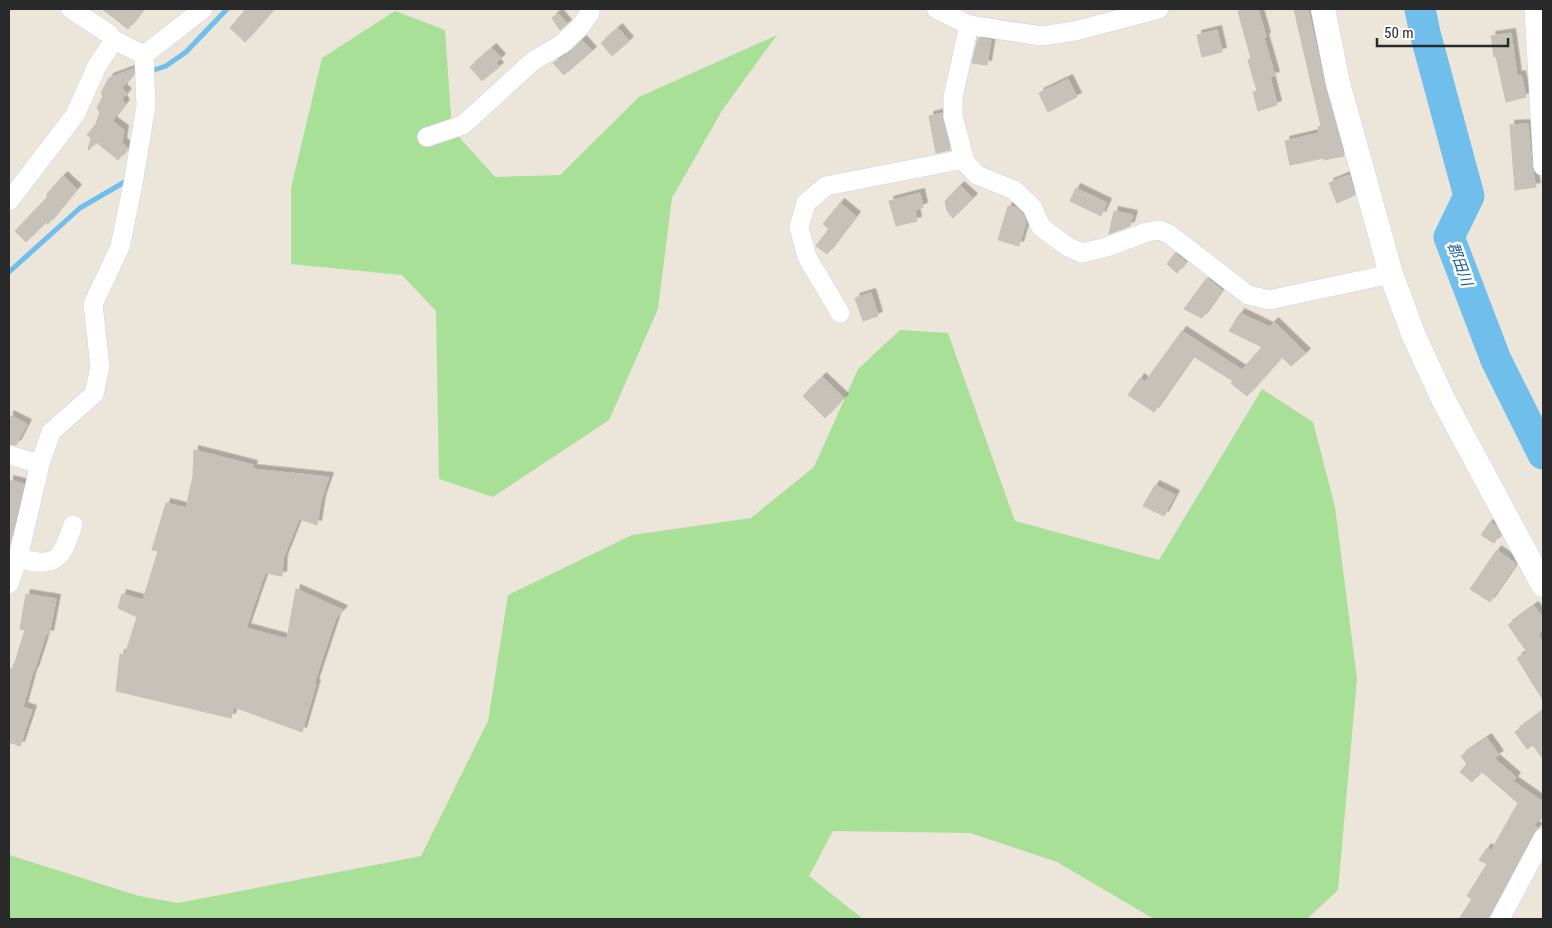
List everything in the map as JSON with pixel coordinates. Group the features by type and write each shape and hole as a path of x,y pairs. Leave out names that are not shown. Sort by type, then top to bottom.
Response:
{"street":[{"path":"71,9 109,34 114,40 144,55"},
{"path":"144,55 203,9"},
{"path":"936,9 969,25 1041,36 1075,31 1159,9"},
{"path":"1322,9 1338,83 1391,274 1414,336 1443,399 1543,585"},
{"path":"1534,9 1543,164"},
{"path":"427,137 464,125 533,61 562,44 580,27 589,10"},
{"path":"969,25 953,97 952,116 964,158 977,176 1014,190 1032,207 1041,228 1068,247 1082,253 1107,248 1147,232 1159,230 1169,234 1248,295 1269,300 1391,274"},
{"path":"9,201 75,116 97,66 114,40"},
{"path":"9,584 18,558 40,464 51,432 94,394 100,367 93,304 120,246 146,106 144,55"},
{"path":"840,313 807,257 800,227 806,203 826,186 964,158"},
{"path":"9,456 40,464"},
{"path":"18,558 29,561 53,561 59,557 65,548 73,525"},
{"path":"1500,919 1543,838"}],"green space":[{"path":"395,11 445,30 452,129 495,177 560,175 639,97 777,35 723,109 672,198 658,309 609,420 493,497 439,479 436,311 402,275 291,264 291,188 322,58"},
{"path":"900,330 948,333 1015,521 1159,560 1262,389 1313,422 1335,507 1357,679 1338,890 1307,919 1154,919 1057,862 970,833 833,831 809,876 863,919 9,919 9,855 139,896 178,903 421,856 488,721 508,595 632,535 751,518 814,467 858,369"}],"building":[{"path":"102,9 143,9 128,29"},
{"path":"246,9 274,9 245,42 230,28"},
{"path":"1258,9 1275,76 1270,77 1277,105 1258,111 1253,92 1257,91 1248,60 1251,59 1238,11"},
{"path":"1294,9 1308,9 1325,86 1344,156 1290,165 1285,141 1319,133 1318,127 1321,126"},
{"path":"558,13 567,24 560,30 552,18"},
{"path":"618,28 629,41 612,56 601,43"},
{"path":"1217,30 1222,52 1202,57 1197,35"},
{"path":"1511,33 1517,76 1521,75 1526,97 1506,102 1496,56 1494,57 1491,36"},
{"path":"978,38 991,40 987,65 972,63"},
{"path":"582,40 592,51 564,75 553,63 568,54"},
{"path":"492,48 501,58 496,63 499,67 482,81 470,67"},
{"path":"133,69 133,74 122,88 127,93 122,99 125,104 112,121 124,130 122,142 128,148 118,160 96,142 89,150 91,138 87,135 96,124 100,112 97,108 103,96 101,93 109,78"},
{"path":"1068,79 1077,97 1048,112 1039,93"},
{"path":"942,113 950,150 936,153 929,116"},
{"path":"1528,124 1536,187 1515,190 1510,125"},
{"path":"1349,175 1355,195 1337,203 1329,183"},
{"path":"63,176 77,189 48,224 46,222 26,242 15,231 48,197 46,195"},
{"path":"960,186 973,198 953,218 947,211 945,201"},
{"path":"1076,188 1107,203 1101,216 1070,201"},
{"path":"920,193 923,207 915,210 917,221 896,226 889,201"},
{"path":"840,203 856,216 827,254 816,246 829,229 823,224"},
{"path":"1008,206 1017,208 1023,214 1026,222 1019,246 998,240"},
{"path":"1114,211 1133,215 1130,226 1109,234"},
{"path":"1175,253 1186,262 1177,273 1167,264"},
{"path":"1207,278 1222,290 1202,318 1184,309"},
{"path":"871,293 878,316 863,321 855,298"},
{"path":"1240,313 1269,327 1274,322 1306,353 1291,366 1282,357 1247,396 1231,383 1233,381 1193,356 1154,412 1128,395 1140,378 1145,382 1182,331 1242,370 1262,347 1229,331"},
{"path":"822,377 844,398 825,418 803,396"},
{"path":"9,415 27,424 16,445 9,444"},
{"path":"194,450 253,465 252,469 329,477 321,500 317,525 299,519 283,559 282,576 265,573 246,628 287,639 296,589 343,610 336,618 314,684 316,684 302,732 234,707 231,718 116,691 120,654 125,655 137,617 118,608 122,594 143,600 158,551 152,550 166,503 186,508 193,476"},
{"path":"9,480 24,484 9,548"},
{"path":"1155,485 1175,495 1164,516 1143,506"},
{"path":"1490,522 1496,526 1500,534 1494,543 1481,535"},
{"path":"1497,550 1516,564 1490,602 1470,589"},
{"path":"26,594 56,599 49,635 46,634 23,707 32,710 20,746 9,742 9,668 13,669 25,630 20,629"},
{"path":"1534,606 1543,618 1543,630 1538,634 1543,643 1543,700 1517,658 1527,652 1508,625"},
{"path":"1543,711 1543,759 1533,745 1527,749 1515,732"},
{"path":"1487,738 1499,755 1494,758 1516,777 1513,781 1543,802 1543,813 1534,826 1538,828 1533,833 1488,919 1459,919 1472,899 1467,896 1487,864 1479,860 1487,848 1491,851 1518,803 1481,771 1472,782 1460,772 1467,764 1461,756"}],"waterway":[{"path":"148,72 166,66 186,52 227,9"},
{"name":"郡田川","path":"1420,9 1469,196 1449,237 1496,360 1543,454"},
{"path":"9,272 80,208 128,180"}]}
